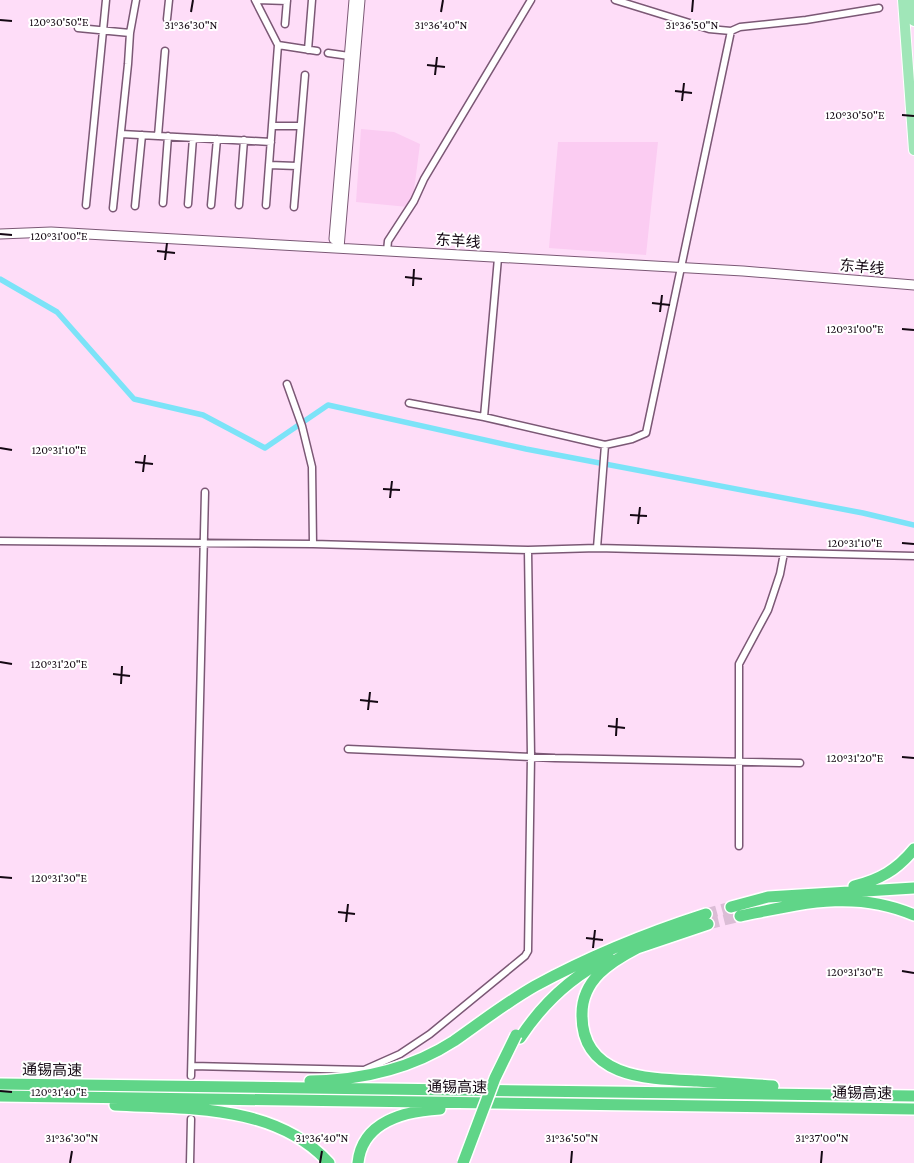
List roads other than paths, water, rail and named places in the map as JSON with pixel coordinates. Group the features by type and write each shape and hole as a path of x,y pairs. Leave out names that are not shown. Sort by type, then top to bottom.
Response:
{"highway":[{"path":"816,897 875,881 890,873 914,849"},
{"path":"735,912 768,897 816,897 914,888"},
{"path":"895,891 914,893"},
{"path":"816,897 866,901 888,905 914,915"},
{"path":"161,1086 324,1081 371,1075 405,1066 446,1046 533,987 592,957 707,919"},
{"path":"463,1163 495,1078 518,1036 566,985 633,945"},
{"path":"633,945 600,972 588,989 584,999 582,1017 584,1033 593,1051 608,1065 641,1078 870,1095"},
{"path":"469,1163 518,1036"},
{"name":"通锡高速","path":"0,1084 914,1096"},
{"name":"通锡高速","path":"0,1096 103,1101 608,1104 914,1109"},
{"path":"103,1101 254,1118 298,1137 329,1163"},
{"path":"358,1163 361,1150 374,1130 384,1122 405,1113 439,1108 608,1104"}],"main road":[{"path":"336,248 354,0"},
{"path":"336,248 360,0"},
{"path":"903,0 914,150"},
{"path":"912,0 914,21"},
{"name":"东羊线","path":"0,234 51,232 683,268 914,285"}],"street":[{"path":"86,205 106,0"},
{"path":"113,208 130,33 136,0"},
{"path":"167,19 169,0"},
{"path":"266,205 278,45 258,0 287,1 285,24"},
{"path":"308,50 312,0"},
{"path":"387,251 388,241 414,201 424,179 531,0"},
{"path":"615,0 709,29 731,32 740,27 806,20 879,8"},
{"path":"78,28 130,33"},
{"path":"409,403 484,416 605,448 646,433 683,268 731,32"},
{"path":"278,45 318,51"},
{"path":"158,136 165,51"},
{"path":"328,53 349,56"},
{"path":"294,207 305,75"},
{"path":"272,126 300,126"},
{"path":"121,134 271,142"},
{"path":"135,206 142,135"},
{"path":"163,203 168,136"},
{"path":"188,204 193,138"},
{"path":"211,205 216,139"},
{"path":"239,205 244,140"},
{"path":"269,165 297,166"},
{"path":"484,416 498,258"},
{"path":"287,384 302,426 312,467 313,544"},
{"path":"597,548 605,448"},
{"path":"192,1076 204,492"},
{"path":"0,541 313,544 528,550 597,548 914,556"},
{"path":"192,1066 364,1070 400,1054 430,1034 513,967 528,951 531,756 528,550"},
{"path":"739,846 739,664 768,610 780,574 784,553"},
{"path":"348,749 800,763"},
{"path":"190,1163 191,1119"}],"waterway":[{"path":"0,279 57,312 134,399 203,415 265,448 328,405 526,449 863,513 914,525"}],"tunnel":[{"path":"706,914 731,907"},
{"path":"708,924 740,916"}]}
